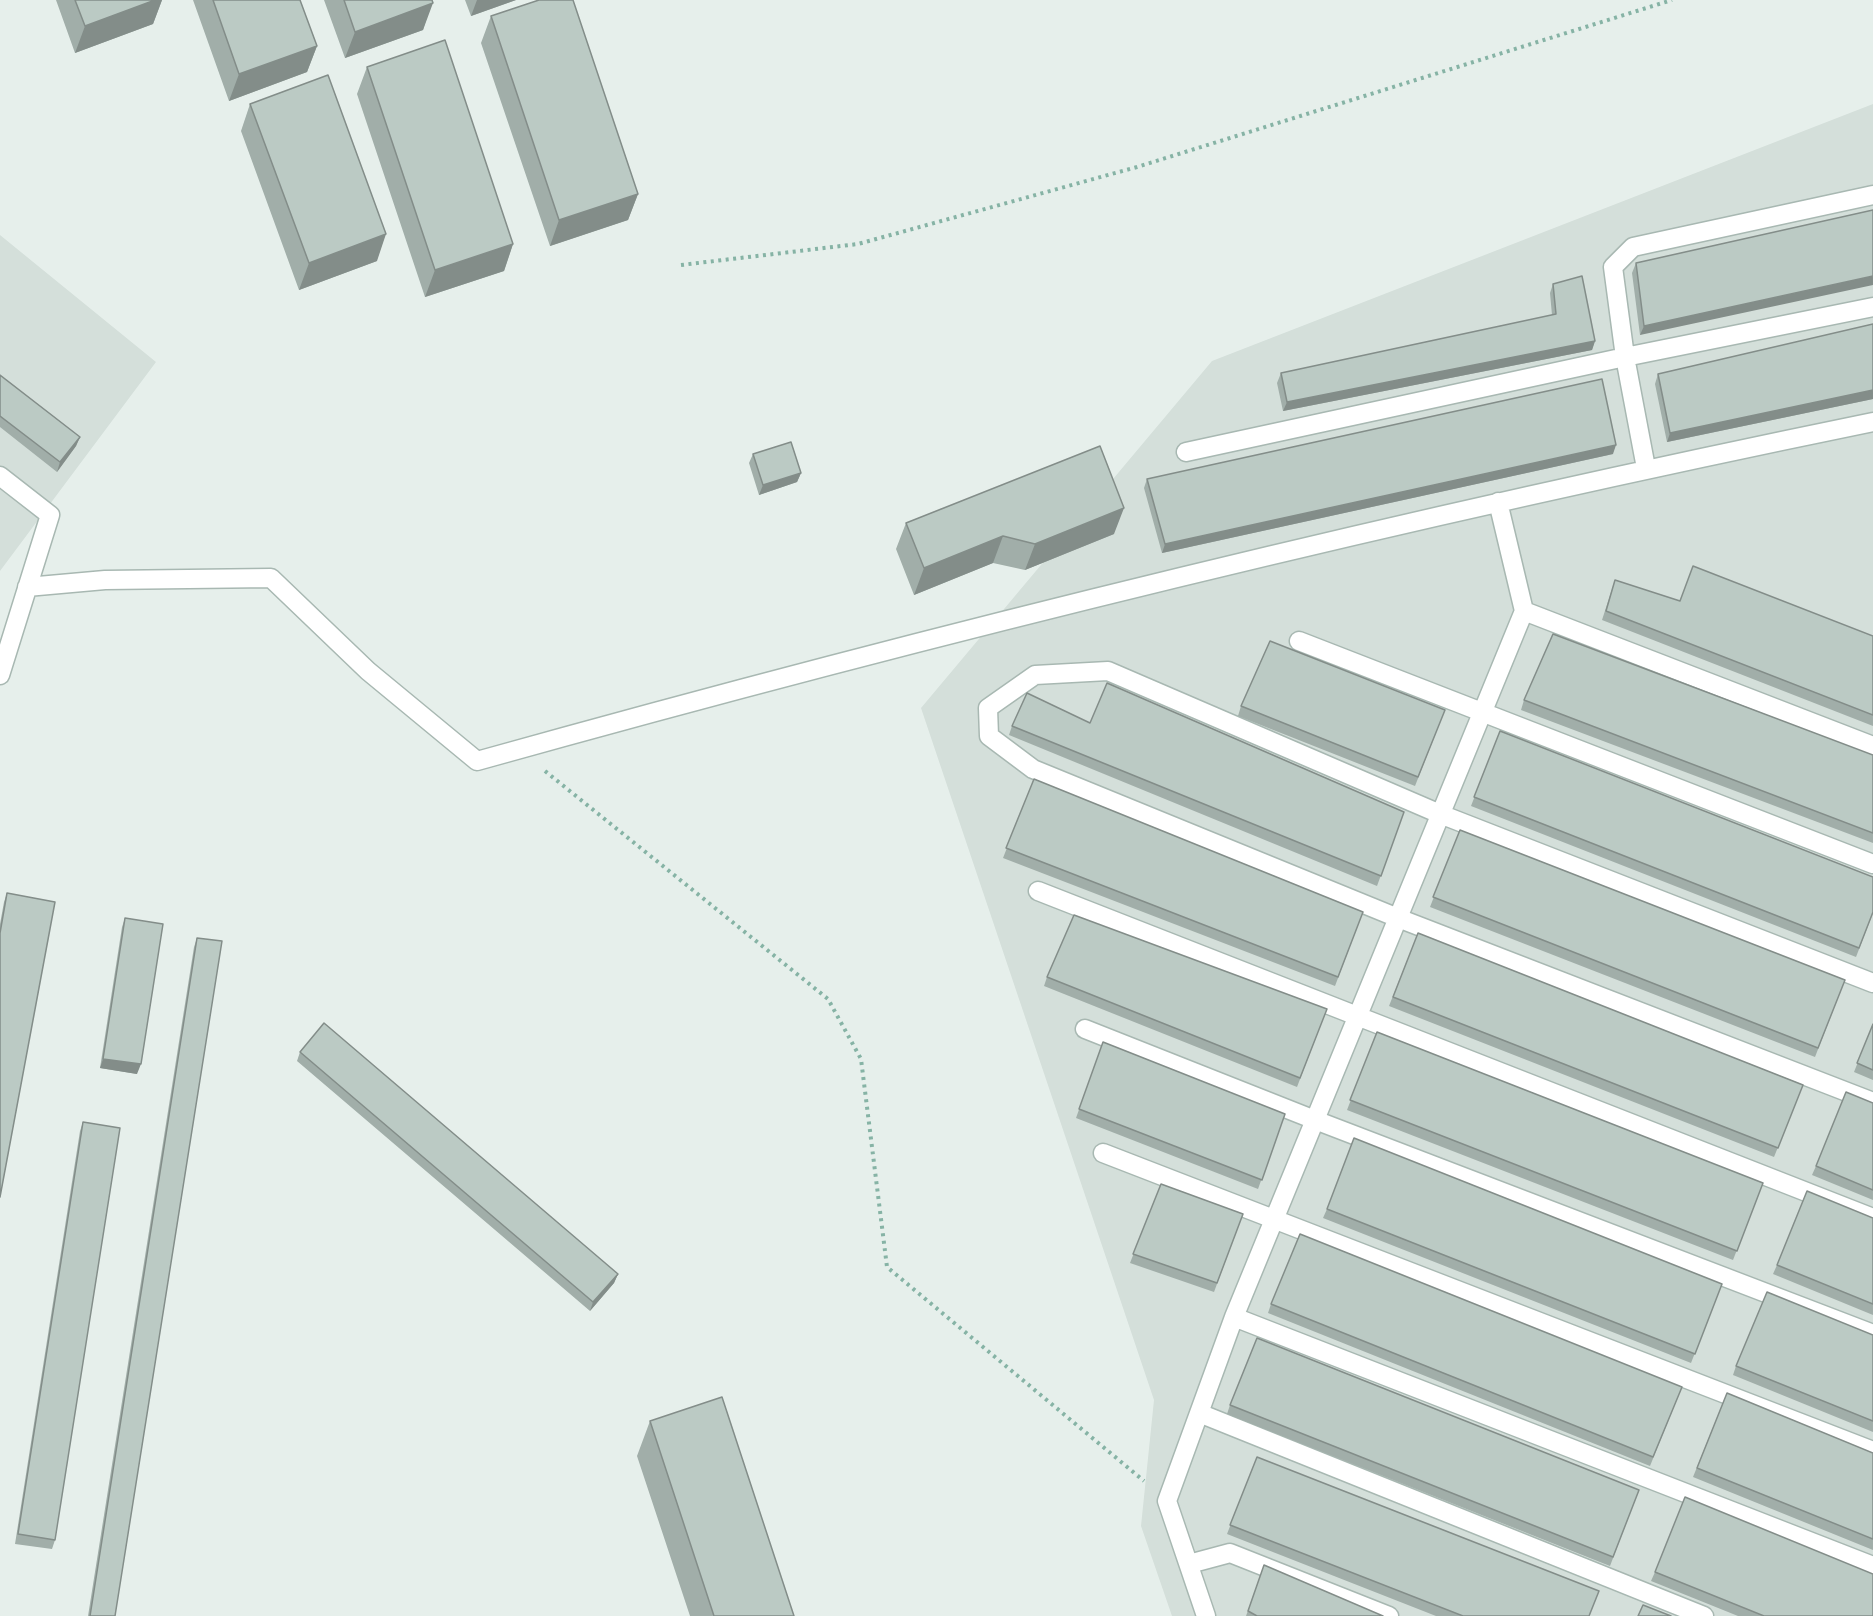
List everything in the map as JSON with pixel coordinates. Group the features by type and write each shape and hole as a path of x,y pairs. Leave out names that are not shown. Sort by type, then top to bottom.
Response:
{"lane":[{"path":"1646,468 1625,357 1613,267 1633,247 1873,195"},
{"path":"1185,452 1625,357 1873,308"},
{"path":"27,587 105,580 271,578 369,671 477,761 1140,585 1646,468 1873,422"},
{"path":"0,476 50,515 0,675"},
{"path":"1206,1616 1167,1500 1234,1317 1524,611 1498,502"},
{"path":"1524,611 1873,746"},
{"path":"1299,641 1873,864"},
{"path":"1873,983 1440,814 1108,671 1035,675 988,708 989,736 1033,769 1398,918 1873,1102"},
{"path":"1038,891 1873,1218"},
{"path":"1085,1029 1315,1120 1873,1334"},
{"path":"1103,1152 1873,1451"},
{"path":"1234,1317 1873,1566"},
{"path":"1199,1413 1704,1616"},
{"path":"1189,1564 1230,1552 1389,1616"}],"path":[{"path":"681,265 858,244 1137,167 1672,0"},
{"path":"518,749 828,999 861,1059 887,1267 1167,1500"}],"shaded area":[{"path":"1873,104 1873,1616 1172,1616 1141,1526 1154,1400 921,708 1212,361"},
{"path":"0,235 156,362 0,571"}],"building":[{"path":"75,0 155,0 85,26"},
{"path":"213,0 300,0 317,46 239,74"},
{"path":"344,0 432,0 433,3 355,32"},
{"path":"539,0 573,0 638,194 559,220 491,16"},
{"path":"445,40 513,244 435,270 367,67"},
{"path":"328,75 386,234 309,263 250,104"},
{"path":"1873,210 1873,276 1644,326 1636,263"},
{"path":"1582,276 1595,341 1287,402 1281,373 1556,314 1553,284"},
{"path":"1873,324 1873,390 1670,433 1658,374"},
{"path":"0,375 80,437 60,462 0,416"},
{"path":"1602,379 1616,445 1165,544 1147,479"},
{"path":"791,442 801,473 763,485 753,454"},
{"path":"1100,446 1124,508 1035,544 1003,536 924,568 906,523"},
{"path":"1693,566 1873,636 1873,715 1606,611 1615,580 1680,601"},
{"path":"1553,634 1873,755 1873,833 1524,700"},
{"path":"1270,641 1445,710 1418,777 1241,706"},
{"path":"1107,683 1404,812 1381,876 1012,726 1027,693 1090,723"},
{"path":"1500,731 1873,877 1873,912 1859,948 1474,797"},
{"path":"1034,779 1363,912 1338,977 1006,848"},
{"path":"1460,830 1845,980 1818,1048 1433,897"},
{"path":"7,893 55,902 0,1197 0,933"},
{"path":"1074,915 1327,1009 1300,1078 1047,977"},
{"path":"125,918 163,924 141,1064 103,1059"},
{"path":"1418,933 1803,1085 1778,1148 1393,997"},
{"path":"197,938 222,941 115,1616 90,1616"},
{"path":"324,1023 618,1274 593,1302 300,1052"},
{"path":"1873,1024 1873,1070 1857,1063"},
{"path":"1377,1032 1763,1183 1737,1251 1350,1100"},
{"path":"1103,1042 1285,1114 1262,1180 1079,1109"},
{"path":"1846,1092 1873,1103 1873,1190 1816,1166"},
{"path":"83,1122 120,1128 55,1540 18,1534"},
{"path":"1354,1138 1722,1284 1695,1354 1327,1209"},
{"path":"1161,1184 1243,1214 1217,1283 1133,1254"},
{"path":"1807,1191 1873,1218 1873,1304 1777,1265"},
{"path":"1300,1234 1682,1387 1653,1457 1271,1304"},
{"path":"1767,1292 1873,1335 1873,1421 1736,1366"},
{"path":"1257,1338 1639,1490 1613,1557 1230,1405"},
{"path":"1727,1393 1873,1453 1873,1539 1697,1468"},
{"path":"722,1397 794,1616 714,1616 650,1421"},
{"path":"1257,1457 1599,1591 1589,1616 1463,1616 1230,1525"},
{"path":"1685,1497 1873,1574 1873,1616 1764,1616 1655,1572"},
{"path":"1264,1565 1383,1616 1257,1616 1248,1611"},
{"path":"1643,1605 1671,1616 1638,1616"}]}
